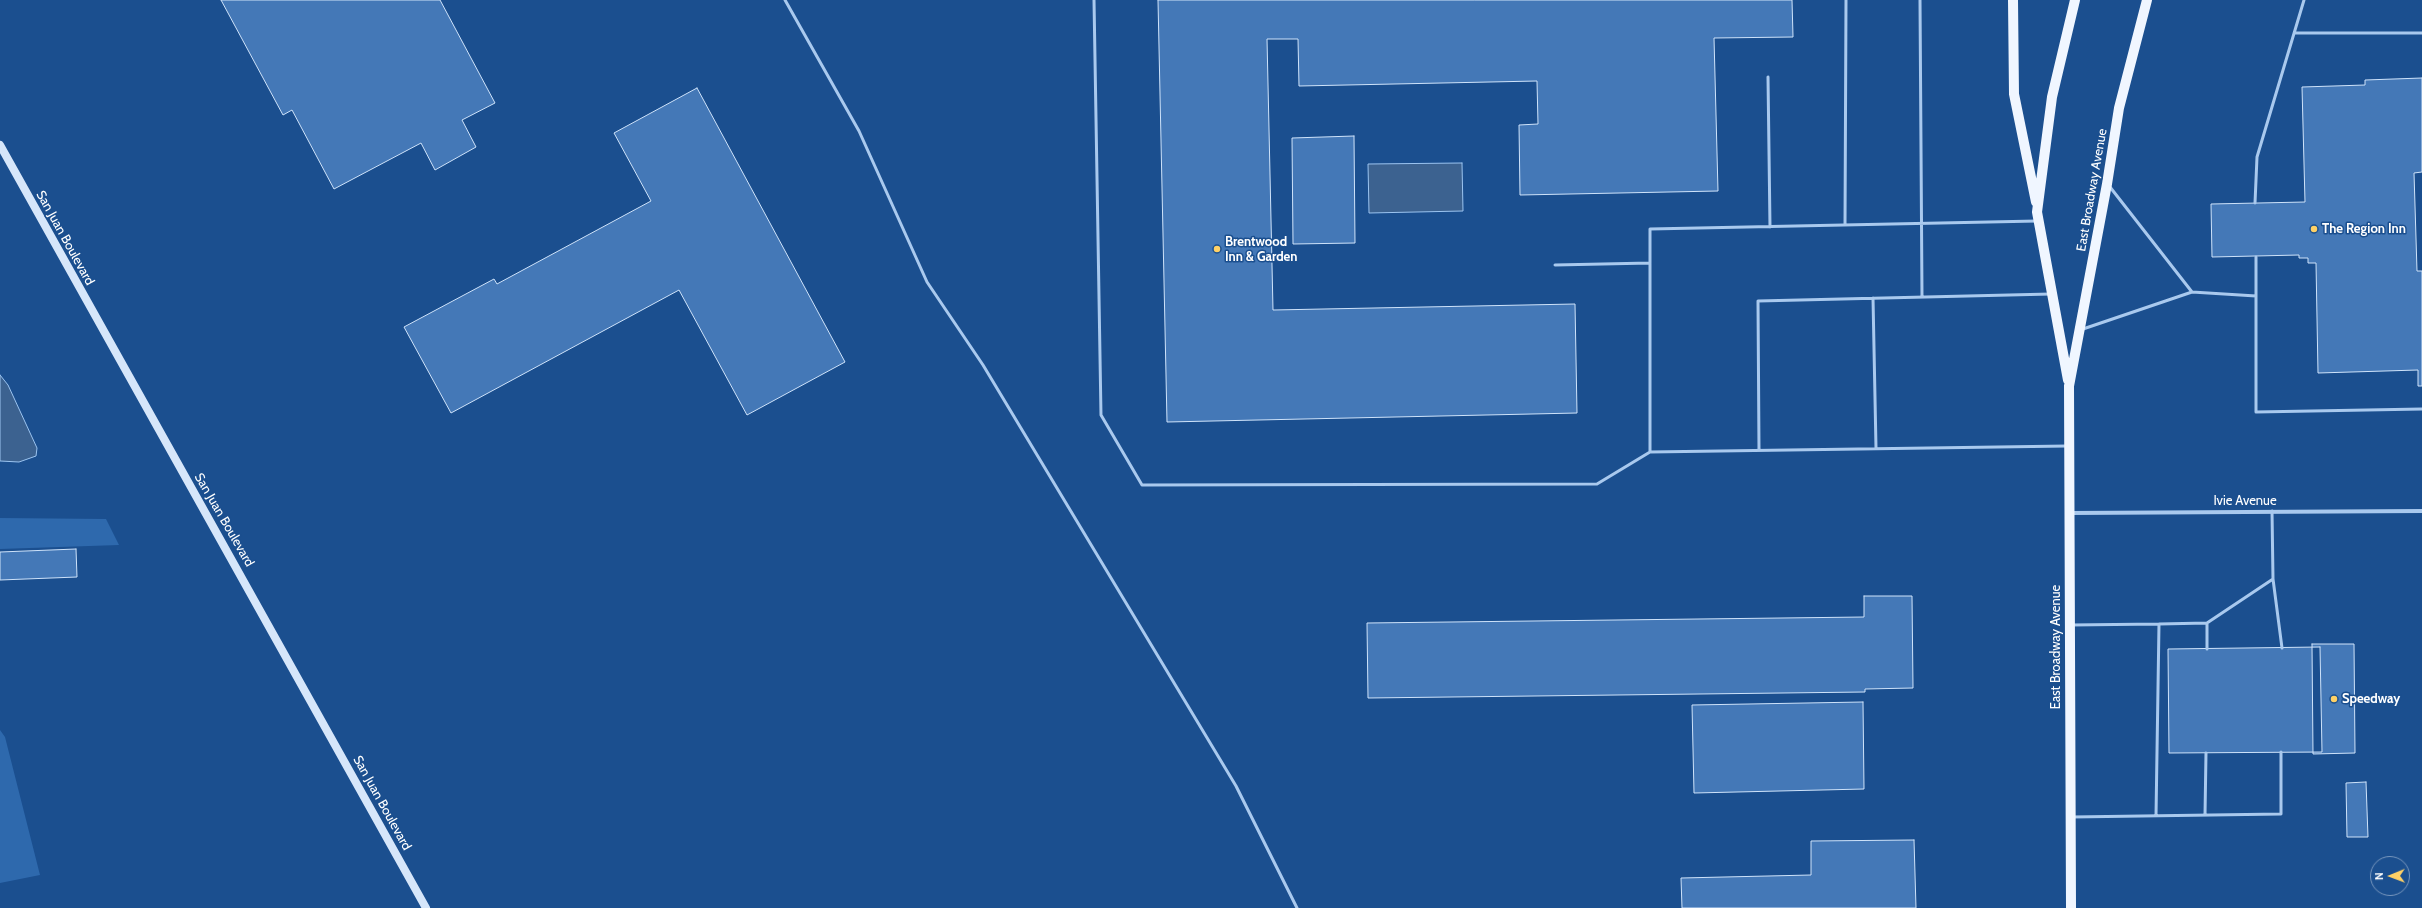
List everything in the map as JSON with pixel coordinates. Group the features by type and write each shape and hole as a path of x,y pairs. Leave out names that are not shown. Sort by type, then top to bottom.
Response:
{"main road":[{"path":"2012,0 2014,94 2038,216"},
{"name":"East Broadway Avenue","path":"2069,386 2038,216 2052,97 2075,0"},
{"name":"East Broadway Avenue","path":"2071,908 2068,513 2069,386 2108,184 2119,108 2147,0"},
{"name":"San Juan Boulevard","path":"0,145 426,908"}],"street":[{"name":"Ivie Avenue","path":"2068,513 2272,511 2422,512"}],"lane":[{"path":"786,0 859,131 927,282 983,365 1236,786 1297,908"},
{"path":"1094,0 1101,415 1142,485 1598,484 1650,452 2069,446"},
{"path":"1845,225 1846,0"},
{"path":"1920,0 1922,297"},
{"path":"2255,203 2257,157 2304,0"},
{"path":"2294,33 2422,33"},
{"path":"1768,77 1770,227"},
{"path":"2108,184 2192,292"},
{"path":"1650,452 1650,229 1921,223 2038,216"},
{"path":"2256,256 2256,412 2422,409"},
{"path":"1555,265 1650,263"},
{"path":"2079,331 2192,292 2256,296"},
{"path":"1759,450 1758,301 2052,294"},
{"path":"1873,298 1876,448"},
{"path":"2272,511 2273,579 2282,648"},
{"path":"2069,625 2207,623 2273,579"},
{"path":"2207,623 2207,649"},
{"path":"2156,816 2159,624"},
{"path":"2070,817 2281,814 2282,752"},
{"path":"2206,753 2206,815"}],"shaded area":[{"path":"1462,163 1463,211 1369,213 1368,164"},
{"path":"0,375 8,385 37,448 36,456 19,462 0,461"},
{"path":"0,518 106,519 119,545 0,549"},
{"path":"0,730 5,737 40,875 0,883"}],"building":[{"path":"221,0 440,0 495,103 462,120 476,147 435,170 421,143 334,189 292,110 283,115"},
{"name":"Brentwood Inn & Garden","path":"1158,0 1792,0 1793,37 1714,38 1718,191 1520,195 1519,125 1538,124 1537,81 1299,86 1298,39 1267,39 1273,310 1575,304 1577,413 1167,422"},
{"name":"The Region Inn","path":"2422,78 2422,172 2414,173 2417,271 2422,271 2422,386 2418,386 2418,370 2318,373 2316,263 2308,263 2308,258 2299,258 2299,255 2212,257 2211,204 2305,202 2302,87 2365,85 2365,80"},
{"path":"697,88 845,362 747,415 679,290 451,413 404,327 494,279 497,284 651,201 614,133"},
{"path":"1354,136 1355,243 1293,244 1292,138"},
{"path":"76,549 77,577 0,580 0,552"},
{"path":"1864,596 1912,596 1913,688 1865,689 1865,692 1368,698 1367,623 1864,617"},
{"name":"Speedway","path":"2312,644 2354,644 2355,753 2313,754"},
{"name":"Speedway","path":"2320,647 2322,752 2169,753 2168,649"},
{"path":"1863,702 1864,789 1694,793 1692,705"},
{"path":"2366,782 2368,837 2347,837 2346,783"},
{"path":"1914,840 1916,908 1682,908 1681,878 1811,875 1811,841"}],"place":[{"name":"The Region Inn","path":"2314,229"},
{"name":"Brentwood Inn & Garden","path":"1217,249"},
{"name":"Speedway","path":"2334,699"}]}
